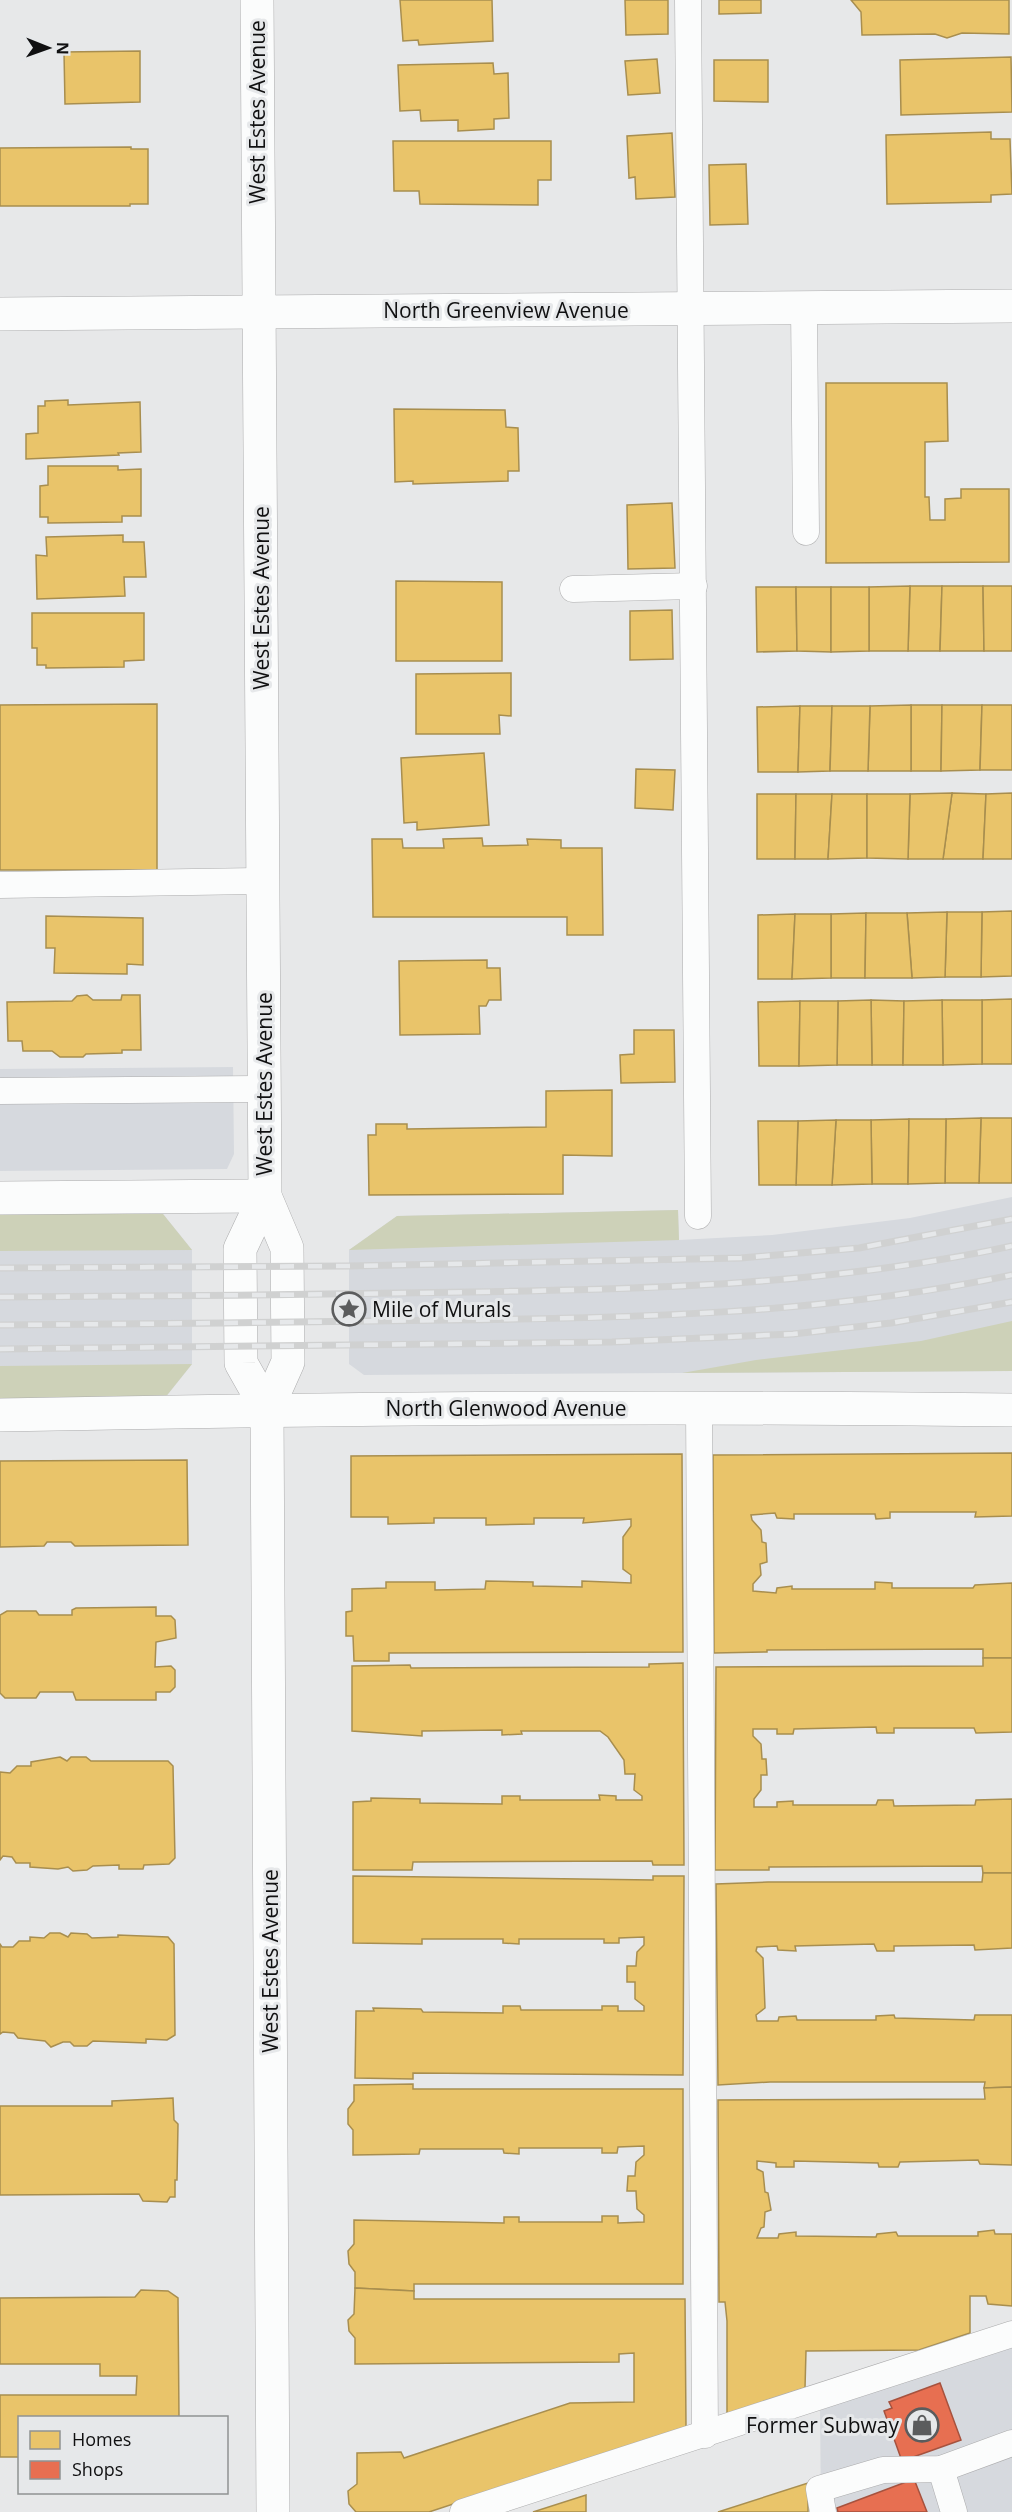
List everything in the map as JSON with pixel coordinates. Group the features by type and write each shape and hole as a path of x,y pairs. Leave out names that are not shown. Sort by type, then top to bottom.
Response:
{"street":[{"name":"West Estes Avenue","path":"257,0 265,1196 287,1248 288,1362 267,1409 273,2512"},
{"name":"North Greenview Avenue","path":"0,314 1012,306"},
{"name":"West Estes Avenue","path":"265,1196 240,1249 241,1363 267,1409"},
{"path":"0,1198 265,1196"},
{"name":"North Glenwood Avenue","path":"0,1415 267,1409 699,1406 1012,1410"}],"lane":[{"path":"688,0 698,1216"},
{"path":"804,307 806,532"},
{"path":"573,589 694,586"},
{"path":"0,885 263,881"},
{"path":"0,1091 265,1089"},
{"path":"699,1406 705,2435"},
{"path":"463,2512 1012,2334"},
{"path":"823,2512 819,2489 883,2470 940,2469 1012,2443"},
{"path":"940,2469 954,2512"}],"shaded area":[{"path":"233,1067 234,1154 227,1169 0,1171 0,1069"},
{"path":"1012,1197 1012,1371 364,1375 349,1364 349,1250 397,1216 678,1210 679,1240 772,1235 910,1218"},
{"path":"0,1214 163,1214 192,1250 192,1364 164,1399 0,1400"},
{"path":"1012,2341 1012,2512 821,2512 820,2405"}],"green space":[{"path":"678,1210 679,1240 349,1250 397,1216"},
{"path":"0,1214 163,1214 192,1250 0,1251"},
{"path":"1012,1321 1012,1371 682,1373 756,1360 921,1341"},
{"path":"192,1364 164,1399 0,1400 0,1366"}],"building: Homes":[{"path":"400,0 492,0 493,41 419,45 418,40 403,41"},
{"path":"625,0 668,0 668,34 626,35"},
{"path":"719,0 761,0 761,13 719,14"},
{"path":"851,0 1009,0 1009,34 962,33 947,38 935,34 862,35 861,12"},
{"path":"140,51 140,102 65,104 64,52"},
{"path":"1011,57 1012,112 901,115 900,60"},
{"path":"657,59 660,93 628,95 625,61"},
{"path":"714,60 768,60 768,102 714,101"},
{"path":"493,63 494,74 508,73 509,118 494,119 494,129 458,131 458,120 421,121 420,110 400,111 398,65"},
{"path":"991,132 991,139 1010,139 1012,194 991,195 991,202 887,204 886,135"},
{"path":"672,133 675,197 636,199 635,177 629,178 627,136"},
{"path":"393,141 551,141 551,180 538,180 538,205 420,204 419,191 394,191"},
{"path":"131,147 131,149 148,149 148,204 0,206 0,148"},
{"path":"746,164 748,224 710,225 709,165"},
{"path":"826,383 947,383 948,441 925,442 925,497 929,497 930,520 945,520 945,499 961,498 961,489 1009,489 1009,562 826,563"},
{"path":"68,400 68,405 140,402 141,452 26,459 26,434 38,433 38,406 45,406 45,401"},
{"path":"394,409 505,410 506,427 518,428 519,471 508,471 508,481 413,484 413,481 395,482"},
{"path":"48,466 118,466 118,470 141,469 141,516 122,516 122,522 48,523 48,517 40,517 40,486 48,485"},
{"path":"672,503 675,568 628,569 627,505"},
{"path":"123,535 123,542 144,542 146,577 124,577 125,596 37,599 36,555 47,556 46,537"},
{"path":"396,581 502,582 502,661 396,661"},
{"path":"910,586 942,586 940,651 908,651"},
{"path":"910,586 908,651 869,651 869,587"},
{"path":"942,586 983,586 984,651 940,651"},
{"path":"983,586 1012,586 1012,651 984,651"},
{"path":"756,587 796,587 797,651 757,652"},
{"path":"796,587 831,587 831,652 797,651"},
{"path":"831,587 869,587 869,651 831,652"},
{"path":"672,610 673,659 630,660 630,611"},
{"path":"32,613 144,613 144,660 124,661 124,667 46,668 46,665 37,665 37,648 32,648"},
{"path":"511,673 511,716 499,715 500,734 416,734 416,674"},
{"path":"157,704 157,870 0,870 0,705"},
{"path":"911,705 942,705 941,771 911,771"},
{"path":"911,705 911,771 868,771 870,706"},
{"path":"942,705 982,705 980,770 941,771"},
{"path":"982,705 1012,705 1012,770 980,770"},
{"path":"800,706 798,772 758,772 757,707"},
{"path":"800,706 832,706 830,771 798,772"},
{"path":"832,706 870,706 868,771 830,771"},
{"path":"484,753 489,825 417,830 417,822 404,823 401,758"},
{"path":"636,769 675,770 673,810 635,808"},
{"path":"952,793 986,794 983,859 943,859"},
{"path":"952,793 943,859 908,859 910,794"},
{"path":"1012,793 1012,859 983,859 986,794"},
{"path":"757,794 796,794 795,859 757,859"},
{"path":"796,794 832,794 828,859 795,859"},
{"path":"832,794 867,794 867,858 828,859"},
{"path":"867,794 910,794 908,859 867,858"},
{"path":"482,838 483,846 528,845 527,839 561,840 561,848 602,848 603,935 567,935 567,917 373,917 372,839 402,839 403,848 444,848 443,839"},
{"path":"1012,911 1012,976 981,977 982,912"},
{"path":"947,912 982,912 981,977 945,977"},
{"path":"947,912 945,977 912,978 907,913"},
{"path":"866,913 865,978 831,978 831,914"},
{"path":"866,913 907,913 912,978 865,978"},
{"path":"795,914 792,979 758,979 758,915"},
{"path":"795,914 831,914 831,978 792,979"},
{"path":"46,916 143,918 143,965 127,964 127,974 54,973 55,948 46,948"},
{"path":"487,960 487,968 500,968 501,1000 489,1000 486,1006 479,1006 480,1034 400,1035 399,961"},
{"path":"87,995 93,1000 121,1000 122,995 140,995 141,1050 86,1054 83,1057 60,1057 52,1051 23,1051 22,1041 8,1041 7,1002 72,1001 77,996"},
{"path":"1012,999 1012,1064 982,1064 982,1000"},
{"path":"871,1000 904,1001 903,1065 872,1065"},
{"path":"871,1000 872,1065 837,1065 838,1001"},
{"path":"942,1000 982,1000 982,1064 943,1065"},
{"path":"942,1000 943,1065 903,1065 904,1001"},
{"path":"800,1001 799,1066 759,1066 758,1002"},
{"path":"800,1001 838,1001 837,1065 799,1066"},
{"path":"634,1030 674,1030 675,1082 621,1083 620,1055 634,1054"},
{"path":"612,1090 612,1156 563,1155 563,1194 369,1195 368,1135 376,1135 376,1124 407,1124 407,1129 546,1127 546,1091"},
{"path":"981,1118 1012,1118 1012,1183 979,1183"},
{"path":"981,1118 979,1183 945,1183 946,1119"},
{"path":"909,1119 908,1184 872,1184 871,1120"},
{"path":"909,1119 946,1119 945,1183 908,1184"},
{"path":"836,1120 871,1120 872,1184 832,1185"},
{"path":"836,1120 832,1185 796,1185 798,1121"},
{"path":"758,1121 798,1121 796,1185 759,1185"},
{"path":"1012,1453 1012,1516 975,1517 976,1512 890,1512 890,1518 876,1519 875,1514 794,1514 794,1519 777,1518 775,1513 751,1515 752,1520 761,1530 762,1542 766,1543 767,1562 760,1564 761,1575 753,1584 753,1591 776,1593 777,1588 792,1586 792,1589 875,1589 875,1582 892,1583 892,1588 973,1588 975,1585 1012,1583 1012,1658 983,1658 983,1649 767,1650 767,1652 714,1653 713,1455"},
{"path":"682,1454 683,1652 389,1653 389,1661 354,1661 353,1636 346,1636 346,1612 352,1611 352,1589 386,1588 386,1582 435,1582 435,1590 485,1589 486,1581 533,1582 533,1586 582,1587 582,1581 631,1583 631,1575 623,1569 623,1537 631,1526 631,1519 583,1523 584,1518 534,1518 534,1524 486,1525 486,1518 434,1518 434,1523 388,1524 388,1517 351,1517 351,1456"},
{"path":"187,1460 188,1545 75,1546 71,1542 47,1542 44,1546 0,1547 0,1461"},
{"path":"156,1607 156,1616 171,1616 175,1620 176,1638 156,1642 155,1667 171,1666 175,1670 175,1687 170,1692 156,1692 156,1700 76,1700 73,1692 40,1692 36,1698 5,1698 0,1693 0,1615 7,1611 36,1611 39,1615 72,1615 72,1610 76,1608"},
{"path":"983,1658 1012,1658 1012,1732 976,1733 974,1728 894,1728 894,1733 877,1733 876,1727 794,1729 793,1734 777,1734 777,1729 753,1729 753,1736 761,1744 762,1759 766,1759 767,1775 761,1775 761,1790 754,1799 754,1807 777,1807 777,1802 793,1801 793,1805 876,1805 878,1800 893,1800 894,1806 975,1805 976,1800 1012,1799 1012,1873 983,1873 982,1866 769,1867 769,1870 715,1870 716,1667 983,1666"},
{"path":"683,1663 684,1865 653,1865 652,1861 413,1862 412,1870 353,1870 353,1802 371,1801 371,1798 420,1799 420,1803 502,1804 502,1796 520,1796 520,1800 600,1800 599,1795 616,1796 616,1800 642,1800 642,1796 634,1790 635,1774 625,1774 624,1760 608,1737 600,1731 521,1731 522,1734 502,1735 502,1730 422,1731 422,1736 352,1731 352,1666 410,1665 411,1668 649,1667 649,1664"},
{"path":"60,1757 67,1761 71,1757 86,1757 91,1761 168,1761 173,1766 175,1858 169,1864 144,1865 143,1869 119,1869 119,1865 93,1866 87,1870 73,1871 68,1867 58,1869 30,1867 30,1863 16,1863 12,1857 3,1856 0,1860 0,1772 10,1773 17,1766 31,1766 31,1762"},
{"path":"983,1873 1012,1873 1012,1948 975,1950 974,1945 894,1946 894,1951 877,1951 874,1944 795,1946 796,1951 778,1950 777,1946 757,1947 756,1951 763,1958 765,2008 756,2015 757,2021 778,2021 779,2017 796,2016 797,2020 876,2020 876,2016 894,2015 895,2018 974,2020 975,2015 1012,2015 1012,2087 984,2088 985,2082 770,2082 718,2085 716,1884 982,1882"},
{"path":"353,1876 653,1880 653,1876 684,1876 683,2075 413,2073 413,2079 355,2078 356,2011 374,2011 373,2008 421,2009 423,2012 503,2013 503,2006 520,2006 521,2010 602,2010 602,2006 618,2006 618,2011 644,2011 644,2006 635,1999 635,1982 627,1982 627,1966 636,1966 637,1952 644,1945 644,1937 619,1938 619,1943 604,1943 604,1939 519,1939 519,1944 503,1943 503,1939 422,1939 422,1944 353,1943"},
{"path":"50,1933 60,1933 68,1937 71,1933 87,1934 92,1938 118,1937 118,1935 168,1937 174,1944 175,2035 167,2040 146,2039 146,2043 93,2041 87,2046 74,2046 70,2042 63,2042 51,2047 45,2041 18,2038 14,2033 0,2034 0,1944 2,1947 13,1947 19,1941 30,1941 30,1937 44,1938"},
{"path":"413,2084 413,2089 683,2089 683,2284 414,2284 414,2291 355,2288 355,2272 349,2264 348,2251 354,2244 354,2220 504,2223 504,2217 519,2217 519,2222 602,2222 602,2216 618,2216 618,2223 644,2222 644,2215 637,2209 636,2191 627,2191 628,2176 635,2176 636,2162 644,2155 644,2146 618,2147 617,2153 602,2153 602,2148 519,2148 519,2154 504,2153 503,2149 420,2149 419,2154 353,2155 353,2130 348,2124 348,2109 354,2101 354,2085"},
{"path":"1012,2087 1012,2165 980,2164 978,2160 900,2162 898,2167 879,2167 878,2163 794,2161 794,2167 776,2167 776,2163 757,2161 757,2169 763,2172 765,2192 768,2193 771,2210 765,2212 764,2227 761,2228 757,2238 778,2238 779,2234 796,2232 796,2236 876,2237 877,2234 896,2232 898,2236 978,2236 978,2232 994,2230 995,2234 1012,2234 1012,2306 988,2304 986,2296 970,2296 970,2333 919,2350 806,2351 805,2388 727,2415 727,2321 725,2302 719,2302 718,2100 985,2099 984,2088"},
{"path":"173,2098 174,2120 178,2124 177,2180 175,2180 175,2197 170,2197 167,2202 143,2201 139,2194 0,2195 0,2106 112,2106 112,2101"},
{"path":"355,2288 414,2291 414,2299 685,2299 686,2427 429,2512 356,2512 349,2504 348,2491 357,2484 357,2453 401,2452 404,2458 570,2403 634,2402 634,2353 619,2354 619,2362 355,2364 355,2338 349,2331 348,2320 354,2314"},
{"path":"141,2290 168,2291 178,2298 179,2416 18,2416 18,2457 0,2457 0,2395 136,2395 137,2376 100,2376 100,2364 0,2364 0,2298 135,2297"},
{"path":"808,2483 808,2512 718,2512"},
{"path":"586,2495 586,2512 533,2512"}],"building: Shops":[{"name":"Former Subway","path":"940,2383 961,2440 902,2461 884,2411 892,2408 889,2402"},
{"path":"914,2479 927,2512 838,2512 837,2508"}],"railway":[{"path":"0,1268 349,1266 741,1258 859,1248 1012,1219"},
{"path":"0,1297 538,1291 742,1283 877,1269 1012,1246"},
{"path":"0,1325 590,1318 661,1315 802,1306 942,1288 1012,1275"},
{"path":"0,1349 612,1342 793,1334 891,1323 1012,1302"}],"place":[{"name":"Mile of Murals","path":"349,1309"},
{"name":"Former Subway","path":"922,2425"}]}
